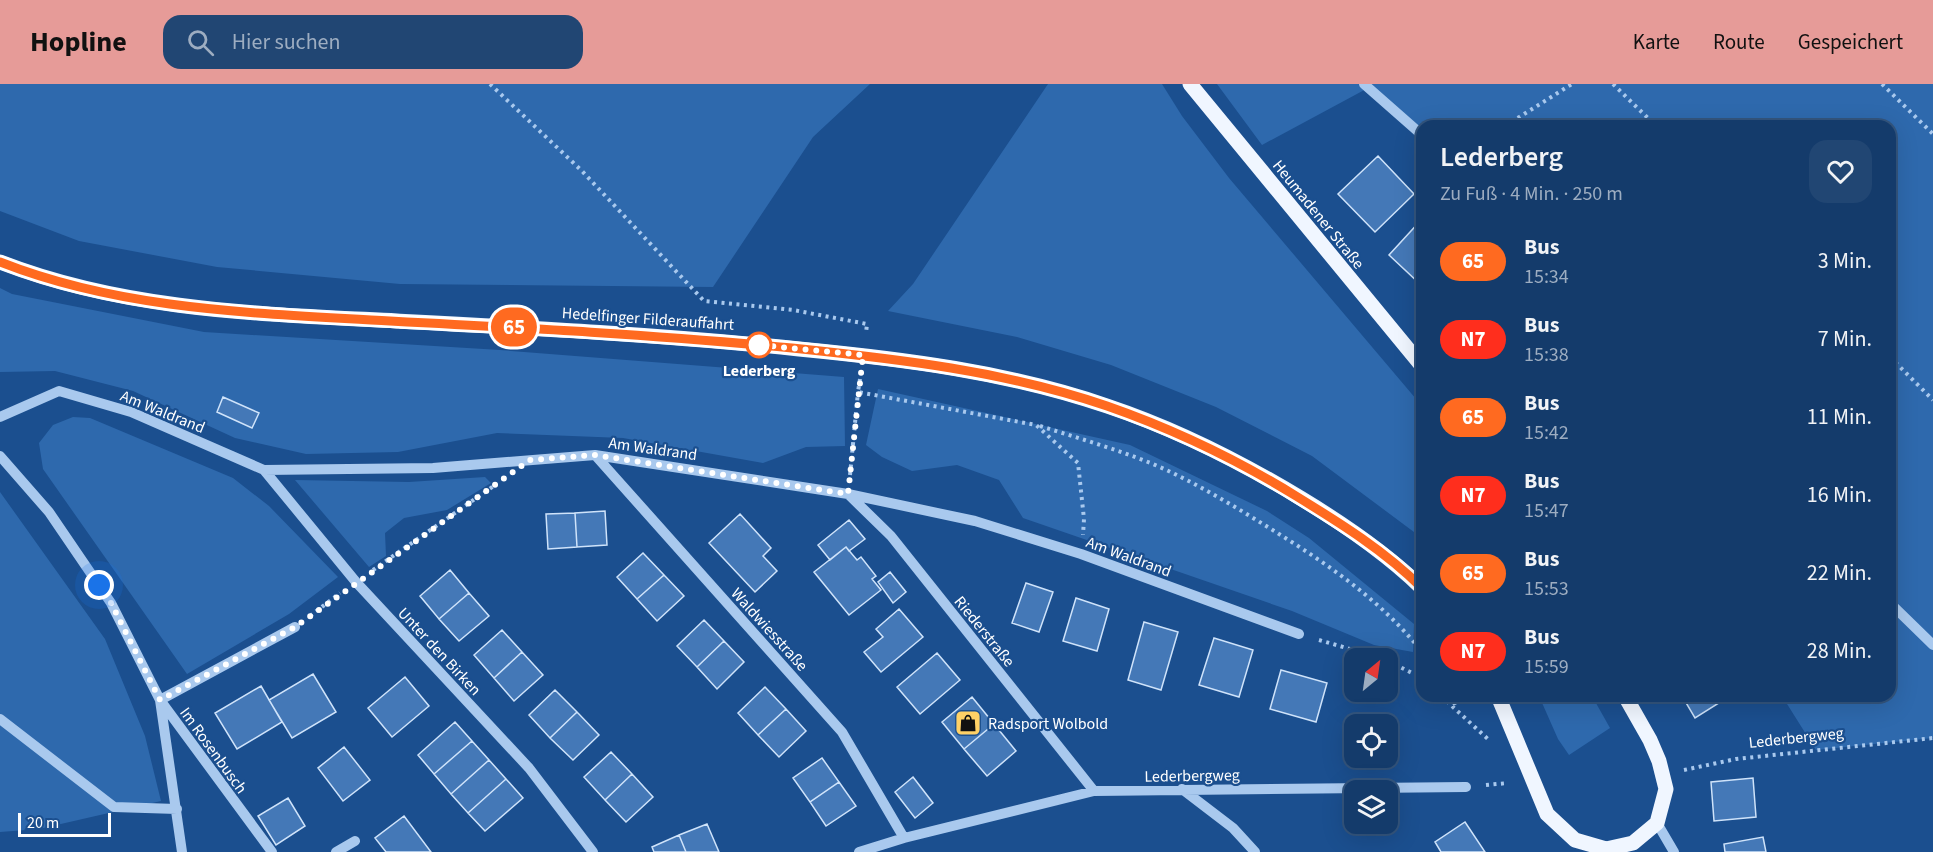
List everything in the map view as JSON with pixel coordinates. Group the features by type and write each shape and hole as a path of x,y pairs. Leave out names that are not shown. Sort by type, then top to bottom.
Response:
{"main road":[{"name":"Heumadener Straße","path":"1190,84 1306,228 1416,359"},
{"name":"Hedelfinger Filderauffahrt","path":"0,262 40,278 127,298 209,310 548,329 863,355 1018,381 1107,406 1203,444 1342,524 1416,582"},
{"path":"1500,702 1547,814 1575,840 1606,849 1633,843 1657,824 1666,789 1663,774 1650,740 1628,702"}],"street":[{"path":"1364,84 1416,130"},
{"name":"Am Waldrand","path":"0,417 59,392 131,412 264,470 433,468 595,455 848,494 975,521 1081,554 1299,634"},
{"name":"Waldwiesstraße","path":"595,455 842,732 904,838"},
{"path":"0,456 49,512 111,603 160,700 182,852"},
{"name":"Unter den Birken","path":"264,470 356,582 529,768 593,852"},
{"name":"Riederstraße","path":"848,494 891,536 1094,791"},
{"path":"1896,609 1933,645"},
{"name":"Im Rosenbusch","path":"272,852 160,700 295,627"},
{"path":"0,719 114,807 177,809"},
{"name":"Lederbergweg","path":"859,852 904,838 1094,791 1466,787"},
{"path":"1182,789 1233,828 1255,852"},
{"path":"1657,824 1674,852"},
{"path":"336,852 355,841"}],"path":[{"path":"490,84 582,171 704,301 793,310 867,324 848,494"},
{"path":"1515,120 1572,84"},
{"path":"1613,84 1650,120"},
{"path":"1882,84 1933,134"},
{"path":"1896,363 1933,400"},
{"path":"858,392 1036,425 1100,444 1154,465 1213,494 1335,571 1405,630 1416,644"},
{"path":"1036,425 1078,463 1084,519 1081,554"},
{"path":"295,627 530,460"},
{"path":"1299,634 1347,648"},
{"path":"1398,666 1416,675"},
{"path":"1447,702 1492,743"},
{"path":"1453,702 1460,714"},
{"name":"Lederbergweg","path":"1663,774 1736,759 1933,738"},
{"path":"1466,787 1533,780"}],"shaded area":[{"path":"0,84 870,84 813,137 713,287 400,284 217,267 79,241 0,211"},
{"path":"1048,84 1162,84 1182,116 1229,178 1416,399 1416,534 1312,456 1216,407 1111,365 1017,337 888,311 913,284"},
{"path":"1217,84 1933,84 1933,738 1816,750 1786,702 1896,702 1896,120 1416,120 1416,131 1368,88 1262,145"},
{"path":"0,288 12,294 204,332 500,350 844,377 845,446 806,447 763,463 623,438 497,433 398,452 306,454 235,438 133,391 55,371 0,372"},
{"path":"878,389 1130,445 1267,511 1309,538 1414,624 1413,652 1374,645 1292,611 1023,518 999,480 957,465 912,471 882,457 866,445"},
{"path":"73,417 90,418 233,478 269,506 338,577 289,614 187,674 43,469 39,443 53,425"},
{"path":"485,477 491,483 447,510 404,518 385,533 386,556 369,567 295,480 409,482"},
{"path":"0,492 105,639 145,736 161,801 39,829 0,832"},
{"path":"1542,702 1595,702 1610,728 1569,755 1558,739"}],"building":[{"path":"1378,156 1414,194 1375,232 1338,194"},
{"path":"1416,226 1416,280 1389,255"},
{"path":"223,397 259,413 252,428 217,412"},
{"path":"605,511 607,545 577,547 575,513"},
{"path":"575,513 577,547 548,549 546,514"},
{"path":"740,514 771,548 763,556 777,571 755,592 709,543"},
{"path":"849,520 865,539 849,551 846,547 830,560 818,545"},
{"path":"846,547 857,560 861,557 876,576 872,579 881,590 849,615 814,572"},
{"path":"643,553 664,575 637,599 617,577"},
{"path":"450,570 469,593 439,619 420,596"},
{"path":"890,572 906,592 893,603 878,582"},
{"path":"664,575 684,596 657,621 637,599"},
{"path":"1026,583 1053,592 1039,632 1012,623"},
{"path":"469,593 489,616 459,641 439,619"},
{"path":"1076,598 1109,609 1097,651 1063,641"},
{"path":"899,609 923,637 881,672 864,652 883,637 876,629"},
{"path":"704,620 724,641 697,667 677,646"},
{"path":"1144,622 1178,632 1161,690 1128,680"},
{"path":"502,630 522,652 494,678 474,655"},
{"path":"1214,638 1253,650 1239,697 1199,685"},
{"path":"724,641 744,662 717,689 697,667"},
{"path":"522,652 543,675 514,701 494,678"},
{"path":"937,653 960,680 920,714 897,687"},
{"path":"1281,670 1327,683 1316,722 1270,709"},
{"path":"313,674 336,712 292,738 269,700"},
{"path":"405,677 429,706 392,737 368,708"},
{"path":"261,686 282,722 237,749 215,713"},
{"path":"765,687 786,709 758,735 738,713"},
{"path":"555,690 577,712 550,738 529,715"},
{"name":"Radsport Wolbold","path":"972,697 994,724 964,749 942,722"},
{"path":"1686,702 1720,702 1695,718"},
{"path":"786,709 806,731 779,757 758,735"},
{"path":"577,712 599,735 573,760 550,738"},
{"path":"455,722 472,741 434,774 418,755"},
{"path":"994,724 1016,751 987,776 964,749"},
{"path":"472,741 489,760 451,794 434,774"},
{"path":"344,747 370,780 343,801 318,768"},
{"path":"611,752 632,774 605,800 584,777"},
{"path":"822,758 839,782 810,802 793,778"},
{"path":"489,760 506,779 468,813 451,794"},
{"path":"632,774 653,797 626,822 605,800"},
{"path":"913,777 933,803 915,818 895,792"},
{"path":"1753,778 1756,817 1714,821 1711,782"},
{"path":"506,779 523,798 485,831 468,813"},
{"path":"839,782 856,806 826,826 810,802"},
{"path":"288,798 305,826 276,845 258,816"},
{"path":"404,816 431,852 386,852 375,838"},
{"path":"1465,822 1485,852 1441,852 1435,842"},
{"path":"707,824 719,852 686,852 679,835"},
{"path":"679,835 686,852 654,852 652,847"},
{"path":"1763,837 1766,852 1725,852 1724,844"}],"bus line":[{"name":"65","path":"0,262 40,278 127,298 209,310 536,328 757,344 863,355 1018,381 1107,406 1203,444 1342,524 1416,582"}],"place":[{"name":"Lederberg","path":"759,345"},
{"name":"Radsport Wolbold","path":"968,723"}],"route":[{"path":"99,585 111,603 160,700 295,627 530,460 595,455 848,494 863,355 757,344 759,345"}]}
